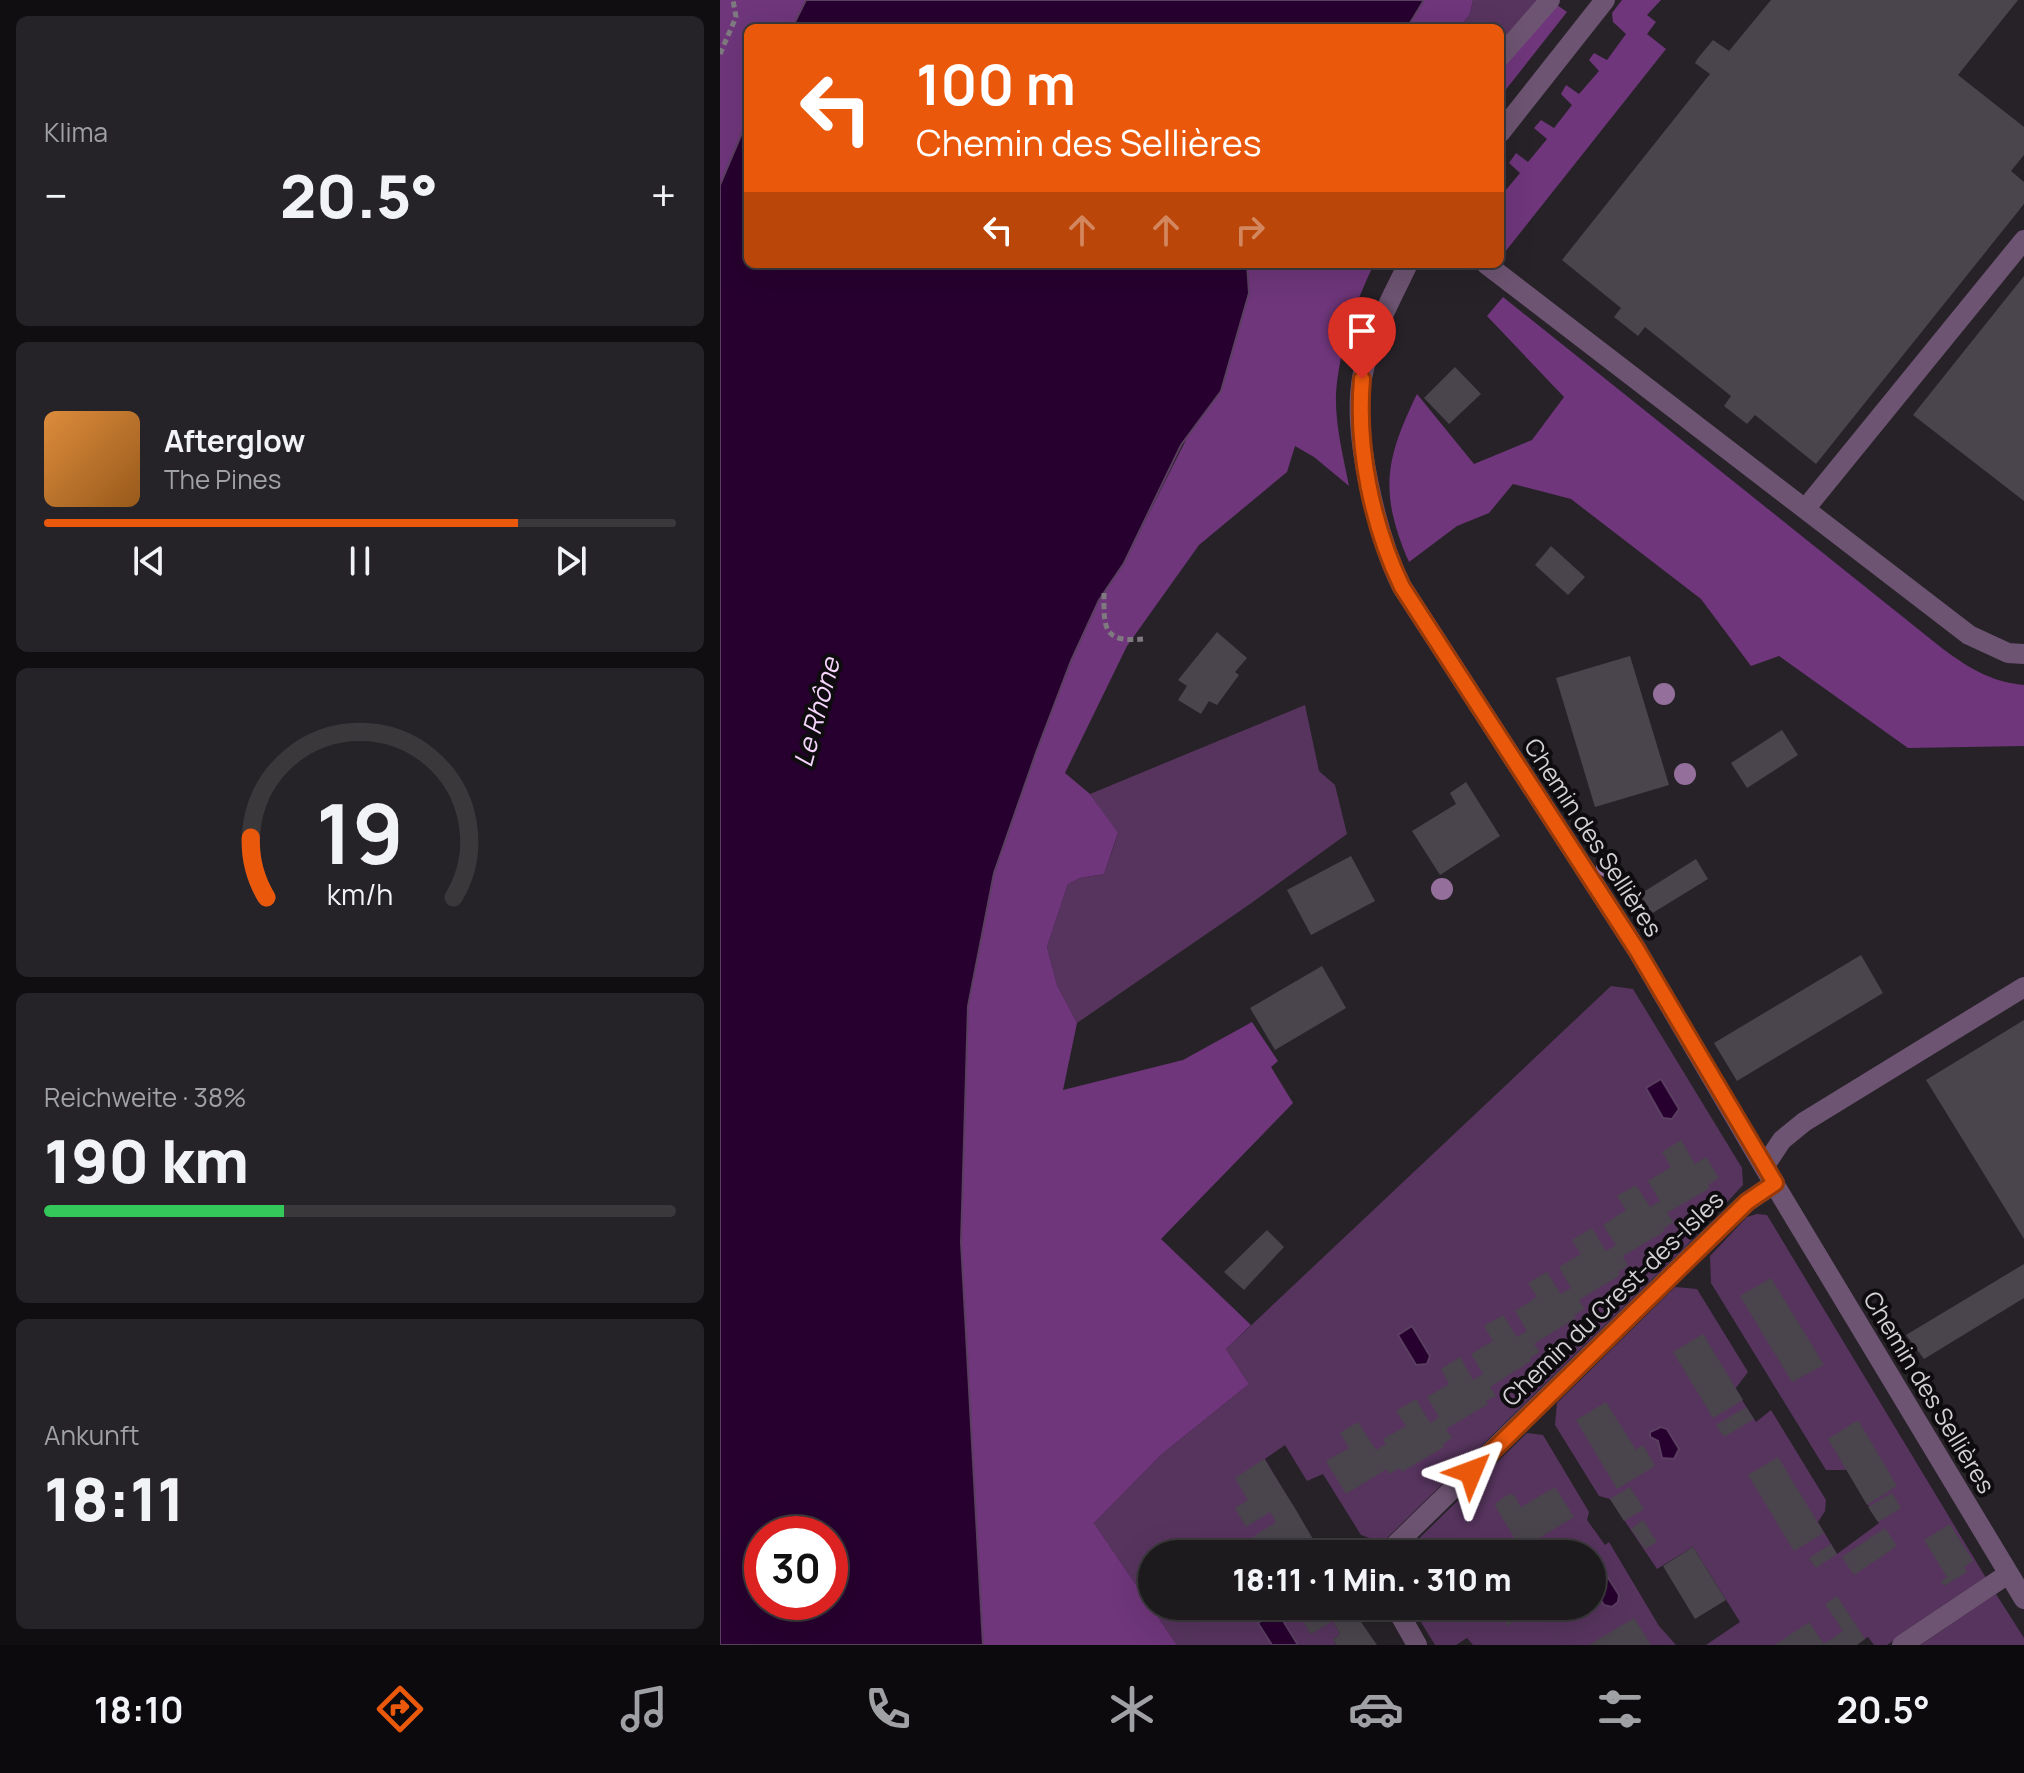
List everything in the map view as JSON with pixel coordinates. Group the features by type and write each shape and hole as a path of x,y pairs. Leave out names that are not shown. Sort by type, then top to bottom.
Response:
{"street":[{"path":"1504,52 1550,0"},
{"path":"1504,128 1605,0"},
{"path":"1805,509 2024,240"},
{"name":"Chemin des Sellières","path":"1406,268 1374,335 1360,398 1361,429 1373,500 1388,558 1402,587 1637,950 2024,1599"},
{"path":"1491,268 1969,635 2008,653 2024,654"},
{"name":"Chemin du Crest-des-Isles","path":"1400,1540 1747,1202 1769,1175 1782,1140 1804,1122 2024,987"},
{"path":"1902,1645 2008,1574"},
{"path":"1403,1620 1417,1645"}],"path":[{"path":"720,54 736,17 733,0"},
{"path":"1104,593 1104,623 1107,630 1118,639 1143,639"}],"shaded area":[{"path":"720,0 806,0 794,24 744,24 744,128 720,185"},
{"path":"1424,0 1473,0 1470,14 1462,24 1409,24"},
{"path":"1473,0 1539,0 1504,39 1504,24 1462,24 1470,14"},
{"path":"1622,0 1661,0 1647,15 1656,22 1647,34 1666,49 1504,253 1504,192 1520,173 1509,163 1516,153 1528,162 1547,139 1534,128 1541,120 1554,128 1572,105 1561,94 1566,85 1579,94 1599,71 1589,60 1594,53 1607,60 1626,34 1613,22 1612,13"},
{"path":"1557,5 1567,12 1504,92 1504,65"},
{"path":"1247,268 1372,268 1349,327 1336,394 1340,440 1349,486 1314,457 1295,446 1287,472 1199,545 1127,646 1065,773 1090,794 1118,833 1104,874 1080,878 1068,884 1047,947 1057,985 1077,1023 1063,1090 1183,1060 1252,1022 1278,1061 1271,1067 1293,1103 1161,1239 1251,1325 1226,1349 1249,1384 1162,1454 1094,1523 1138,1588 1138,1620 1160,1620 1177,1645 983,1645 961,1242 968,1006 994,873 1071,661 1099,600 1124,563 1193,426 1249,293"},
{"path":"1503,297 1943,649 1981,673 2024,685 2024,746 1908,748 1779,656 1751,666 1701,599 1571,499 1513,484 1489,513 1457,526 1409,562 1393,516 1390,477 1398,438 1417,394 1474,464 1532,440 1564,397 1487,316"},
{"path":"1305,705 1319,771 1335,785 1347,834 1077,1023 1057,985 1047,947 1068,884 1080,878 1104,874 1118,834 1090,794"},
{"path":"1611,986 1633,989 1742,1168 1743,1185 1687,1245 1386,1539 1375,1540 1361,1535 1323,1474 1307,1481 1285,1445 1265,1459 1313,1540 1138,1540 1138,1588 1094,1523 1162,1454 1249,1384 1226,1349"},
{"path":"1767,1215 1986,1578 1887,1645 1874,1645 1868,1637 1856,1645 1706,1645 1740,1622 1693,1547 1657,1569 1610,1499 1599,1496 1555,1425 1557,1403 1675,1287 1697,1289 1748,1372 1735,1389 1756,1422 1771,1410 1826,1500 1825,1511 1818,1522 1837,1554 1879,1523 1847,1470 1826,1470 1711,1283 1710,1256 1747,1217"},
{"path":"1527,1433 1543,1435 1589,1512 1587,1520 1601,1540 1417,1540"},
{"path":"1609,1542 1659,1626 1676,1645 1473,1645 1467,1638 1456,1645 1435,1645 1420,1620 1606,1620 1606,1544"},
{"path":"1996,1594 2024,1638 2024,1645 1920,1645"},
{"path":"1160,1620 1332,1620 1340,1634 1333,1639 1336,1645 1177,1645"}],"water":[{"path":"806,0 1424,0 1409,24 794,24"},
{"name":"Le Rhône","path":"744,128 744,268 1247,268 1249,293 1221,391 1181,445 1124,563 1099,600 1071,661 1037,750 994,873 968,1006 961,1242 983,1645 720,1645 720,185"},
{"path":"1661,1079 1679,1109 1672,1119 1663,1118 1646,1088"},
{"path":"1412,1326 1430,1356 1427,1364 1416,1365 1398,1335"},
{"path":"1661,1427 1667,1429 1679,1449 1674,1459 1662,1458 1658,1441 1650,1437 1650,1432"},
{"path":"1606,1576 1619,1595 1618,1602 1612,1607 1606,1606"},
{"path":"1263,1620 1283,1620 1298,1645 1272,1645 1258,1623"}],"building":[{"path":"1771,0 2018,0 1958,75 2024,127 2024,155 2011,171 2024,182 2024,204 1816,464 1755,415 1747,424 1724,406 1731,396 1645,327 1638,336 1614,317 1621,308 1562,260 1710,74 1695,63 1698,58 1713,40 1729,51"},
{"path":"2024,276 2024,501 1913,415"},
{"path":"1455,367 1481,394 1449,424 1424,398"},
{"path":"1551,546 1585,577 1568,595 1535,565"},
{"path":"1217,632 1247,658 1235,672 1239,675 1217,705 1209,701 1201,714 1178,700 1187,686 1178,680"},
{"path":"1630,656 1669,785 1595,807 1556,678"},
{"path":"1782,730 1798,755 1747,788 1731,763"},
{"path":"1466,782 1500,836 1440,875 1412,831 1456,804 1450,793"},
{"path":"1351,856 1375,901 1311,935 1287,890"},
{"path":"1696,859 1708,879 1638,922 1626,903"},
{"path":"1861,955 1883,993 1737,1081 1714,1043"},
{"path":"1322,966 1346,1008 1275,1050 1250,1008"},
{"path":"2024,1020 2024,1239 1926,1080"},
{"path":"1681,1140 1695,1164 1706,1157 1719,1178 1708,1185 1710,1188 1667,1213 1674,1222 1663,1229 1665,1231 1623,1256 1628,1266 1618,1272 1620,1275 1579,1300 1584,1309 1574,1315 1576,1318 1534,1344 1540,1352 1530,1358 1531,1361 1490,1387 1496,1396 1486,1401 1488,1404 1446,1429 1452,1438 1443,1444 1444,1447 1402,1472 1400,1468 1389,1474 1387,1469 1346,1494 1326,1461 1349,1448 1340,1433 1358,1422 1376,1450 1386,1444 1383,1439 1406,1426 1396,1411 1416,1399 1430,1423 1439,1417 1427,1397 1449,1384 1441,1369 1460,1357 1473,1380 1483,1374 1471,1354 1493,1341 1484,1326 1503,1315 1517,1337 1527,1331 1515,1311 1537,1297 1528,1283 1547,1272 1561,1294 1571,1288 1559,1267 1581,1254 1572,1240 1592,1228 1606,1251 1616,1245 1603,1225 1626,1210 1617,1196 1636,1185 1650,1207 1660,1201 1648,1181 1671,1167 1662,1152"},
{"path":"1267,1230 1284,1247 1244,1290 1224,1272"},
{"path":"2024,1264 2024,1298 1924,1359 1906,1335"},
{"path":"1771,1278 1824,1365 1792,1382 1740,1296"},
{"path":"1703,1334 1743,1400 1713,1418 1673,1352"},
{"path":"1606,1402 1636,1450 1643,1445 1655,1466 1617,1489 1576,1420"},
{"path":"1746,1407 1754,1419 1724,1437 1716,1425"},
{"path":"1858,1420 1897,1486 1867,1505 1828,1439"},
{"path":"1778,1457 1824,1533 1794,1551 1748,1475"},
{"path":"1264,1459 1313,1540 1251,1540 1276,1522 1270,1512 1246,1527 1235,1508 1248,1500 1235,1478"},
{"path":"1555,1487 1574,1517 1536,1540 1516,1540 1495,1506 1509,1494 1514,1495 1521,1507"},
{"path":"1630,1487 1644,1509 1624,1521 1610,1499"},
{"path":"1892,1493 1901,1508 1878,1522 1868,1507"},
{"path":"1643,1520 1657,1542 1645,1549 1631,1529"},
{"path":"1950,1524 1973,1561 1964,1567 1967,1572 1944,1586 1941,1581 1947,1577 1924,1540"},
{"path":"1885,1528 1897,1546 1854,1575 1842,1557"},
{"path":"1831,1544 1837,1554 1816,1568 1809,1558"},
{"path":"1693,1547 1726,1600 1695,1619 1663,1566"},
{"path":"1837,1596 1865,1639 1857,1645 1775,1645 1809,1622 1824,1644 1843,1631 1825,1604"},
{"path":"1634,1618 1651,1645 1589,1645"},
{"path":"1302,1620 1360,1620 1377,1645 1336,1645 1333,1639 1340,1634 1333,1621 1311,1634"}],"route":[{"path":"1362,379 1361,429 1373,500 1388,558 1402,587 1637,950 1775,1183 1747,1202 1471,1472"}]}
